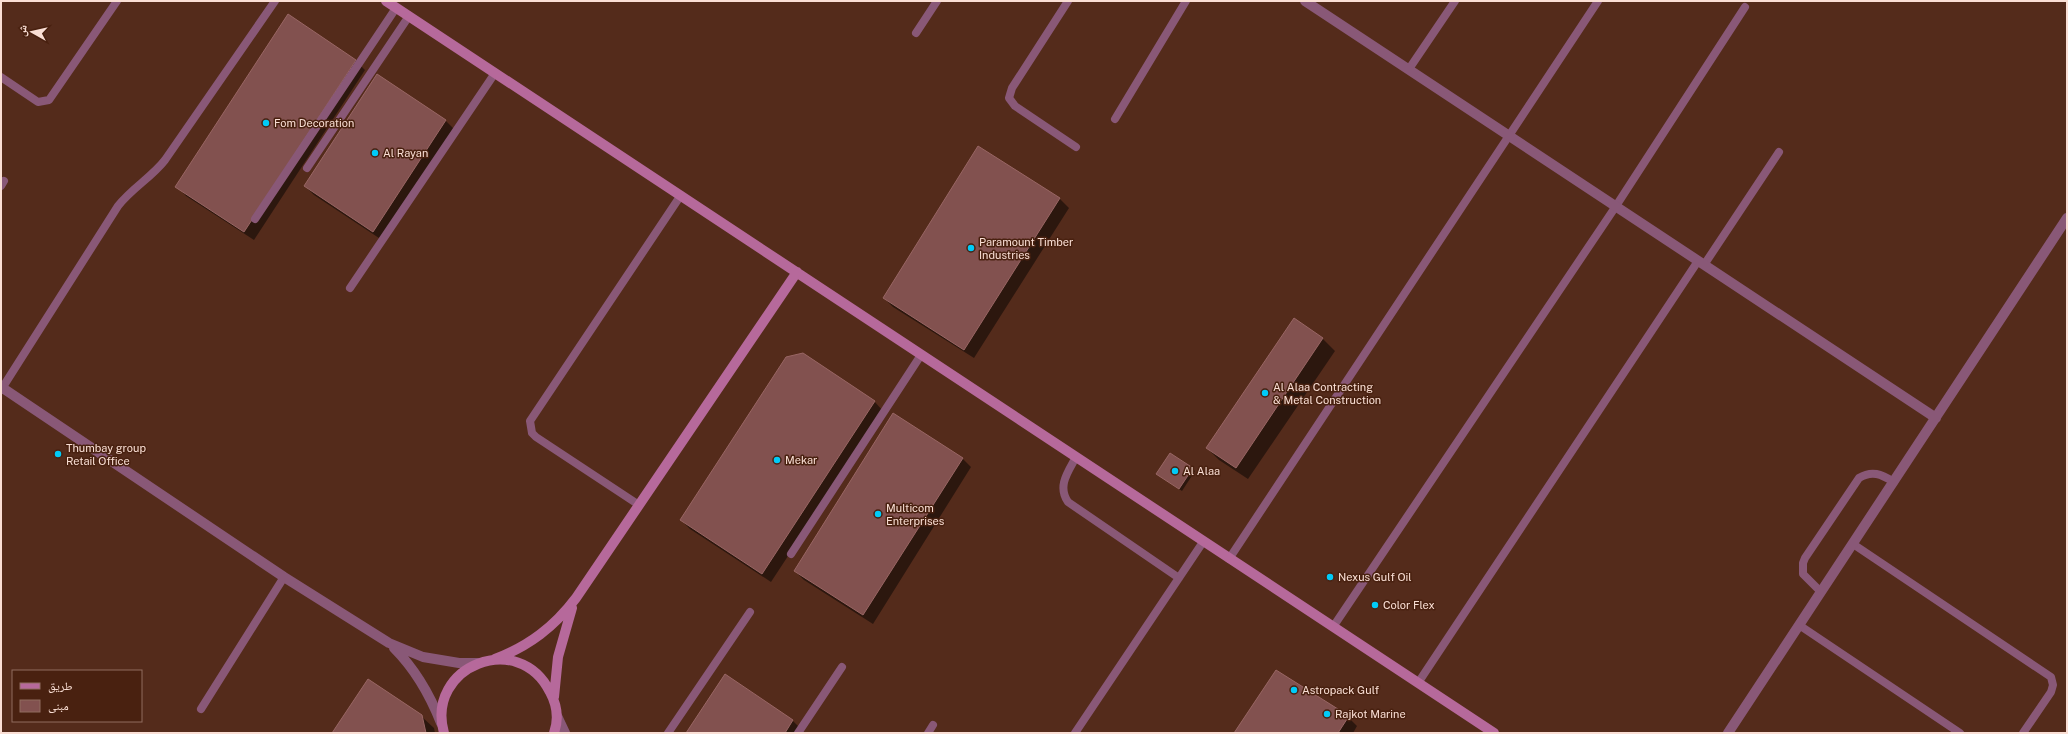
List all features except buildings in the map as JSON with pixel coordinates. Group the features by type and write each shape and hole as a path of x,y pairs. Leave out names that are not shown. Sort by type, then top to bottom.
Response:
{"street":[{"path":"386,1 1494,733"},
{"path":"1305,1 1936,418"},
{"path":"1728,733 2067,218"},
{"path":"442,728 442,708 446,694 454,681 464,670 478,663 511,653 541,636 554,625 576,598 797,272"},
{"path":"1,389 284,577 389,643 423,657 453,662 478,663"},
{"path":"565,733 557,716 554,698 557,664 562,637 576,598"},
{"path":"389,643 415,672 426,688 442,728"},
{"path":"495,659 510,660 525,665 537,673 547,685 554,698"},
{"path":"554,733 557,716"}],"lane":[{"path":"1,77 38,102 49,100 117,1"},
{"path":"1,389 118,206 134,187 156,171 165,160 275,1"},
{"path":"916,33 937,1"},
{"path":"1068,1 1010,91 1009,98 1015,106 1076,147"},
{"path":"1114,119 1186,1"},
{"path":"1409,70 1455,1"},
{"path":"1229,559 1598,1"},
{"path":"1333,627 1616,206 1745,7"},
{"path":"255,219 396,8"},
{"path":"307,168 409,16"},
{"path":"350,288 495,73"},
{"path":"1418,683 1701,263 1779,152"},
{"path":"639,505 536,437 532,433 530,421 681,195"},
{"path":"791,554 921,355"},
{"path":"1076,457 1063,486 1063,492 1068,502 1179,578"},
{"path":"1821,592 1806,580 1802,569 1806,558 1826,526 1859,478 1870,473 1876,473 1881,474 1894,482"},
{"path":"1075,733 1203,542"},
{"path":"1853,544 2051,677 2053,684 2051,692 2023,733"},
{"path":"201,708 284,577"},
{"path":"668,733 750,612"},
{"path":"1799,625 1960,733"},
{"path":"798,733 842,667"},
{"path":"928,733 933,725"}],"place":[{"name":"Fom Decoration","path":"266,123"},
{"name":"Al Rayan","path":"375,153"},
{"name":"Paramount Timber Industries","path":"971,248"},
{"name":"Al Alaa Contracting & Metal Construction","path":"1265,393"},
{"name":"Thumbay group Retail Office","path":"58,454"},
{"name":"Mekar","path":"777,460"},
{"name":"Al Alaa","path":"1175,471"},
{"name":"Multicom Enterprises","path":"878,514"},
{"name":"Nexus Gulf Oil","path":"1330,577"},
{"name":"Color Flex","path":"1375,605"},
{"name":"Astropack Gulf","path":"1294,690"},
{"name":"Rajkot Marine","path":"1327,714"}]}
